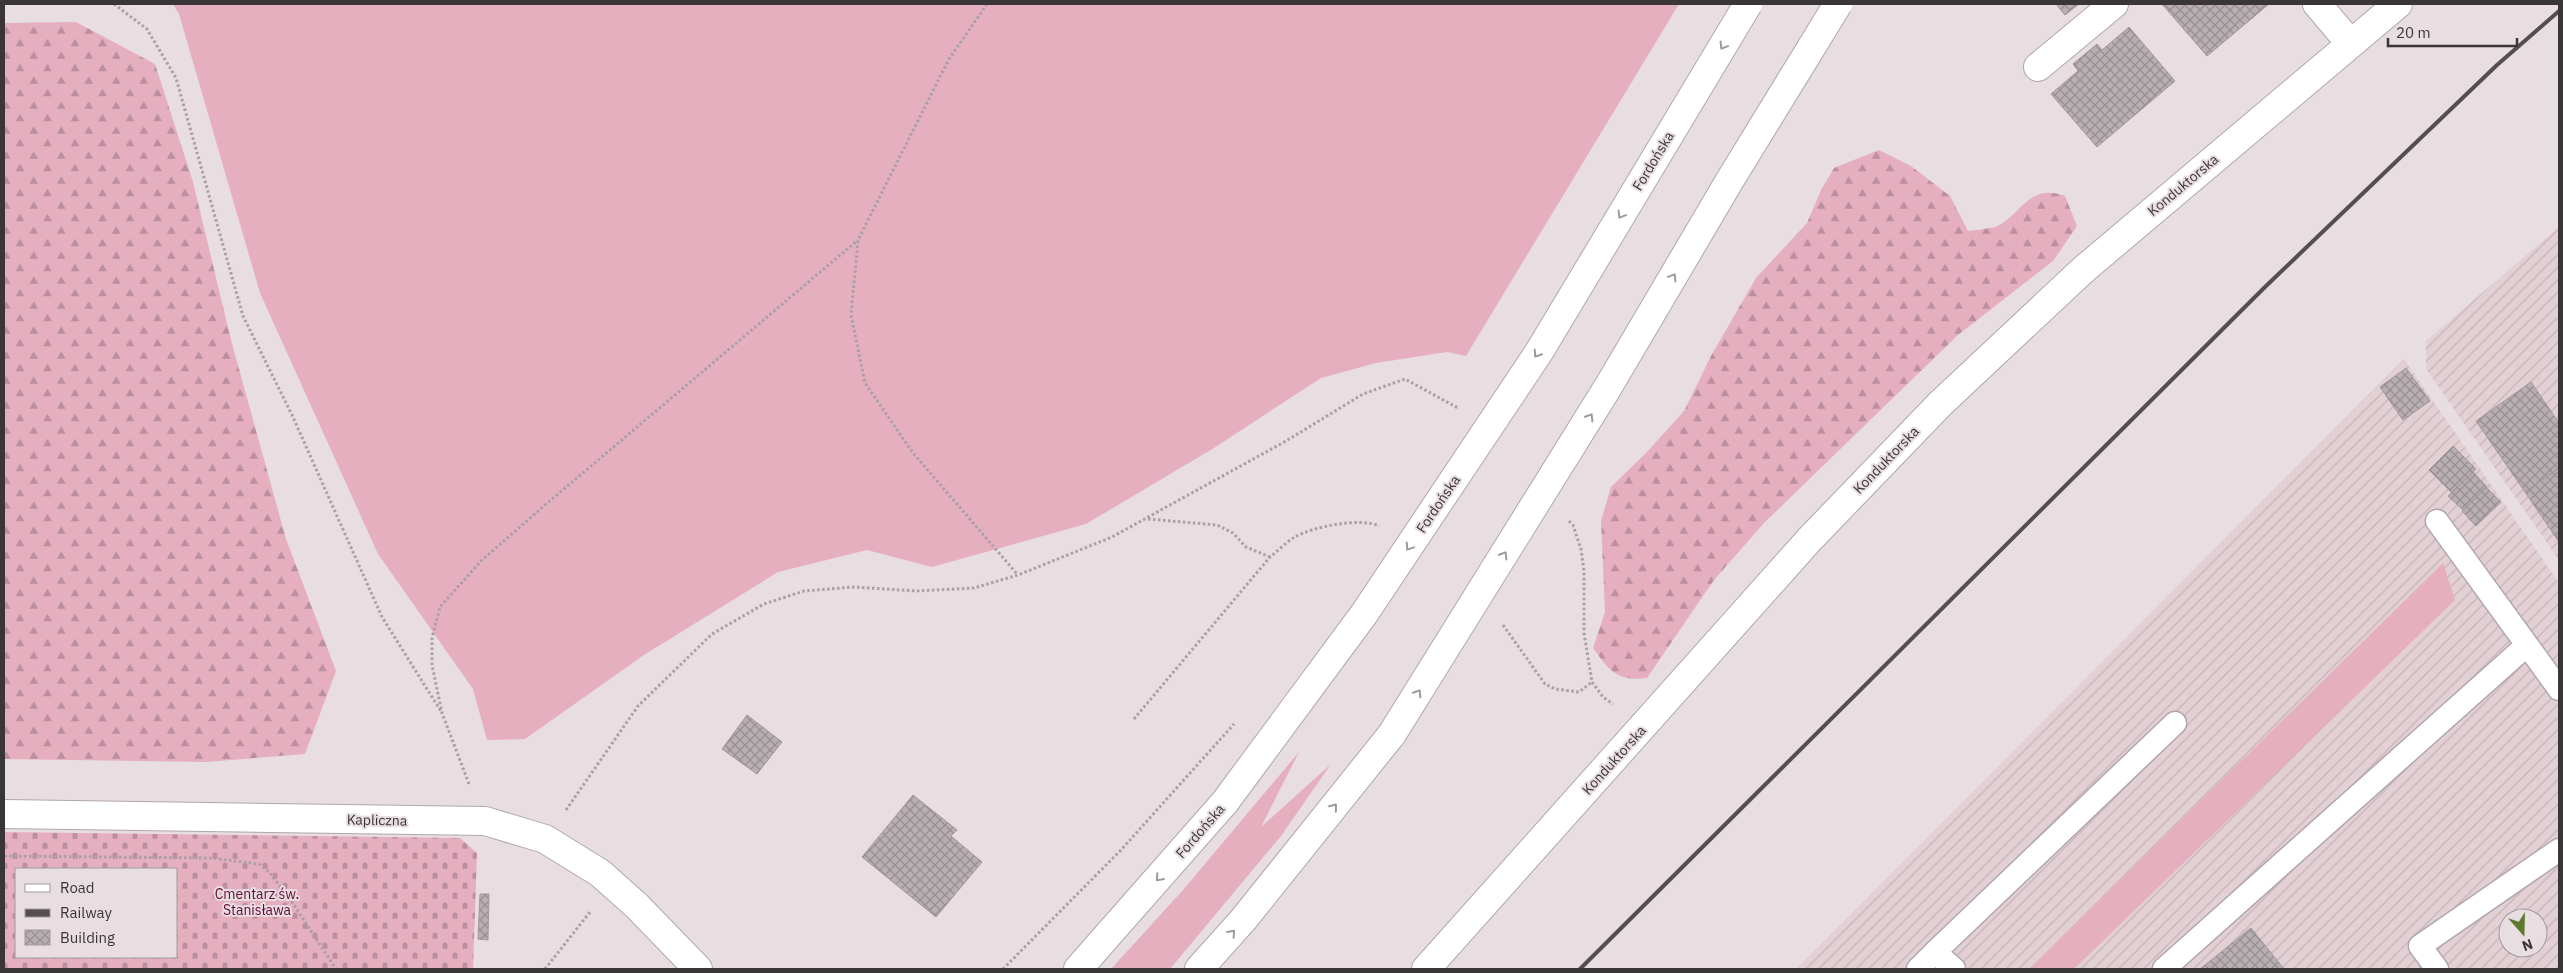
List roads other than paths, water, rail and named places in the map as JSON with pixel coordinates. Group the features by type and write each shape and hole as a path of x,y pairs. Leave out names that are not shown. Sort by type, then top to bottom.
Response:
{"main road":[{"name":"Fordońska","path":"1078,969 1225,802 1364,614 1538,352 1748,4"},
{"path":"1199,969 1244,920 1392,734 1608,386 1730,180 1838,4"},
{"path":"2038,68 2114,4"},
{"path":"2316,4 2350,43"},
{"name":"Konduktorska","path":"1426,969 1810,540 1940,404 2083,270 2398,4"},
{"name":"Kapliczna","path":"4,814 485,822 545,839 600,873 637,906 698,969"}],"lane":[{"path":"2437,522 2559,689"},
{"path":"2164,969 2527,645"},
{"path":"1918,969 2175,723"},
{"path":"2437,969 2420,946 2559,850"},
{"path":"1935,952 1954,969"}],"railway":[{"path":"1580,969 2265,287 2497,65 2559,11"}],"park label":[{"name":"Cmentarz św. Stanisława","path":"257,902"}]}
